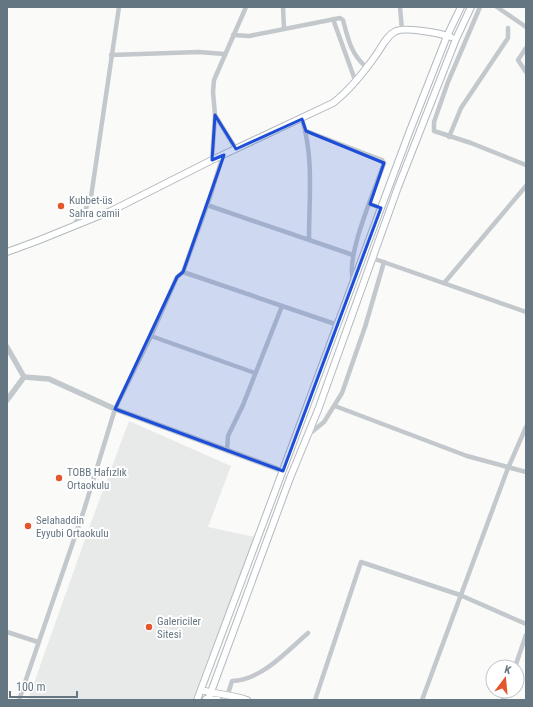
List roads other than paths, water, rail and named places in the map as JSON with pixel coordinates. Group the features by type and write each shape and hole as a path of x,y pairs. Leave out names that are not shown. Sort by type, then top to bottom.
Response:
{"main road":[{"path":"218,700 198,698 381,208 447,36 462,7"},
{"path":"208,700 372,258 456,39 471,7"},
{"path":"7,252 111,211 212,160 302,119 333,103 344,94 389,36 402,30 447,36 456,39"},
{"path":"201,690 227,697 247,700"}],"street":[{"path":"72,227 86,208 90,197 119,7"},
{"path":"212,160 215,115 213,92 214,80 224,54 246,7"},
{"path":"283,7 284,29"},
{"path":"400,7 402,30"},
{"path":"480,7 448,82 434,122 434,131 471,143 526,165"},
{"path":"497,7 526,27"},
{"path":"232,36 249,36 340,18 343,20 351,49 356,58 366,67"},
{"path":"334,19 355,80"},
{"path":"449,137 461,108 508,38 508,28"},
{"path":"526,48 518,60 526,72"},
{"path":"111,55 199,52 224,54"},
{"path":"215,115 236,149"},
{"path":"302,119 306,131 310,158 309,238"},
{"path":"306,131 382,160 384,163 353,255 350,272 354,282"},
{"path":"19,700 84,510 115,409 151,336 177,277 182,272 207,205 223,155"},
{"path":"445,282 526,186"},
{"path":"370,204 381,208"},
{"path":"207,205 309,238 353,255"},
{"path":"372,258 445,282 526,312"},
{"path":"307,436 324,422 342,393 365,327 384,262"},
{"path":"182,272 338,325"},
{"path":"227,450 228,436 243,405 282,306"},
{"path":"151,336 256,373"},
{"path":"7,347 24,377"},
{"path":"24,377 49,379 85,397 115,409 283,471"},
{"path":"7,400 24,377"},
{"path":"335,406 466,456 526,472"},
{"path":"422,700 508,468 526,427"},
{"path":"314,700 361,562 460,595 526,624"},
{"path":"7,632 38,642"},
{"path":"227,697 232,681 241,680 269,666 308,633"},
{"path":"518,659 526,635"}],"place":[{"name":"Kubbet-üs Sahra camii","path":"61,206"},
{"name":"TOBB Hafızlık Ortaokulu","path":"59,478"},
{"name":"Selahaddin Eyyubi Ortaokulu","path":"28,526"},
{"name":"Galericiler Sitesi","path":"149,627"}]}
